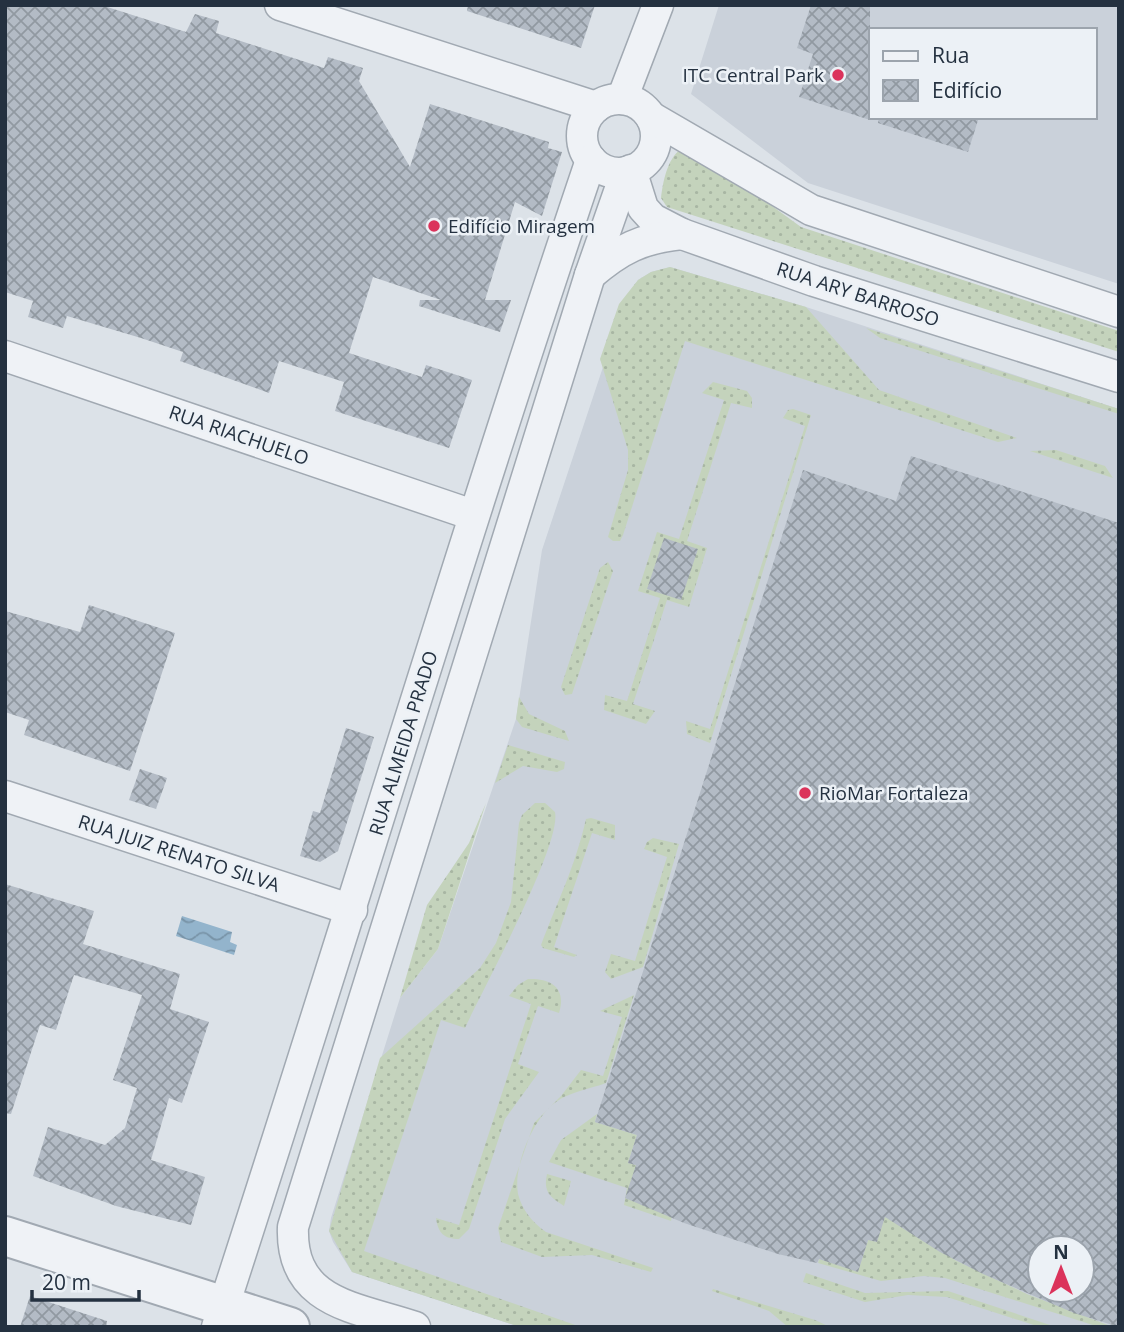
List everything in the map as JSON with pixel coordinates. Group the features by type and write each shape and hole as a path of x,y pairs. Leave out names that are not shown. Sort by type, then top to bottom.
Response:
{"street":[{"path":"281,5 628,108 811,210 1119,312"},
{"path":"628,108 658,5"},
{"path":"628,108 656,138 654,148 641,165 629,171 607,170 591,160 584,150 582,127 628,108"},
{"name":"RUA ALMEIDA PRADO","path":"221,1316 352,910 473,515 591,160"},
{"name":"RUA ALMEIDA PRADO","path":"415,1327 325,1297 304,1277 291,1249 292,1227 590,275 629,171"},
{"name":"RUA ARY BARROSO","path":"629,171 643,208 653,219 682,234 814,281 1119,377"},
{"path":"590,275 629,247 650,237 682,234"},
{"name":"RUA RIACHUELO","path":"5,356 473,515"},
{"name":"RUA JUIZ RENATO SILVA","path":"5,796 352,910"},
{"path":"5,1236 221,1316 290,1327"}],"shaded area":[{"path":"719,5 1119,5 1119,284 808,183 691,94"},
{"name":"RioMar Fortaleza","path":"670,267 806,307 1119,409 1119,1327 520,1327 352,1272 333,1242 329,1231 331,1218 400,998 438,949 516,719 542,550 622,310 638,280 651,272"}],"green space":[{"path":"681,149 696,151 801,227 1119,331 1119,352 667,207 661,198 665,178 672,159"},
{"path":"670,267 806,307 879,390 1017,438 998,442 685,341 623,535 620,541 613,541 608,537 628,470 628,450 600,359 619,304 638,280 651,272"},
{"path":"866,328 1119,409 1119,414 880,338"},
{"path":"713,382 747,391 752,398 752,408 731,403 687,541 707,548 689,607 667,600 633,704 655,711 646,724 604,710 605,695 627,701 660,598 638,591 657,532 679,539 724,400 702,393"},
{"path":"788,410 811,415 710,743 687,734 686,721 710,729 805,426 783,418"},
{"path":"1056,450 1105,466 1113,478 1030,451"},
{"path":"608,562 613,571 572,694 565,695 561,687 600,568"},
{"path":"519,697 529,714 565,731 569,741 522,727 516,719"},
{"path":"508,745 565,762 564,769 557,772 523,766 495,783"},
{"path":"486,803 438,949 400,998 427,905 469,843"},
{"path":"535,803 545,803 555,812 554,829 546,854 519,918 465,1028 441,1020 364,1251 581,1327 520,1327 352,1272 329,1231 380,1058 480,968 496,943 511,902 519,823 522,815"},
{"path":"586,819 615,825 615,840 592,833 554,947 577,955 574,957 543,948 541,945 571,868"},
{"path":"653,838 679,844 643,967 611,979 605,972 611,954 635,961 667,857 644,849 647,842"},
{"path":"528,979 544,980 555,986 561,997 559,1013 538,1006 518,1064 539,1072 505,1119 469,1229 459,1239 449,1238 438,1228 436,1218 459,1225 531,1004 509,996 518,985"},
{"path":"634,995 606,1083 567,1096 548,1109 581,1070 603,1076 622,1017 600,1011"},
{"path":"547,1110 540,1119 528,1140 534,1123"},
{"path":"597,1114 595,1122 637,1135 628,1163 636,1165 672,1216 671,1221 624,1205 627,1188 549,1162 561,1140"},
{"path":"520,1163 518,1194 529,1216 541,1228 653,1268 651,1272 592,1255 542,1257 501,1242 498,1228"},
{"path":"547,1174 571,1181 564,1206 549,1193 546,1185"},
{"path":"886,1213 955,1260 1026,1294 1026,1304 945,1278 924,1276 881,1281 818,1263 819,1259 858,1271 868,1240"},
{"path":"806,1273 865,1293 948,1291 1056,1327 1040,1327 947,1297 908,1295 865,1302 803,1282"},
{"path":"713,1289 830,1327 788,1327 769,1311 712,1291"},
{"path":"1027,1304 1053,1304 1113,1327 1099,1327"}],"water":[{"path":"182,916 232,932 230,942 237,945 234,955 176,936"}],"building":[{"path":"5,5 101,5 186,32 195,14 219,21 216,33 324,68 328,57 363,68 359,81 410,167 430,104 549,142 548,148 562,152 542,216 515,202 485,300 511,300 500,332 419,306 420,300 441,300 373,277 349,353 422,377 426,365 472,380 449,448 335,411 344,382 279,361 269,393 180,361 183,352 141,338 67,316 63,328 28,317 33,301 5,292"},
{"path":"468,5 595,5 581,48 467,11"},
{"path":"811,5 870,5 870,120 799,97 813,54 797,48"},
{"path":"879,119 978,119 968,152 878,123"},
{"path":"911,456 1119,523 1119,1327 1053,1304 1096,1304 1096,1234 1026,1234 1026,1292 940,1252 885,1217 877,1242 868,1240 858,1272 819,1259 817,1263 778,1254 684,1223 625,1198 636,1165 628,1163 637,1135 595,1122 803,470 896,501"},
{"path":"664,538 698,549 681,600 647,589"},
{"path":"89,605 175,633 130,771 24,735 29,720 5,712 5,611 80,632"},
{"path":"346,728 374,737 338,851 320,862 300,856 313,811 320,813"},
{"path":"140,769 167,778 156,809 129,800"},
{"path":"5,884 94,911 83,944 180,974 170,1009 209,1022 182,1103 169,1098 151,1160 205,1177 191,1225 116,1206 33,1176 48,1127 105,1145 125,1128 137,1088 113,1080 142,995 74,975 56,1030 40,1025 11,1114 5,1113"},
{"path":"30,1296 107,1321 106,1327 20,1327"}],"place":[{"name":"ITC Central Park","path":"838,75"},
{"name":"Edifício Miragem","path":"434,226"},
{"name":"RioMar Fortaleza","path":"805,793"}]}
